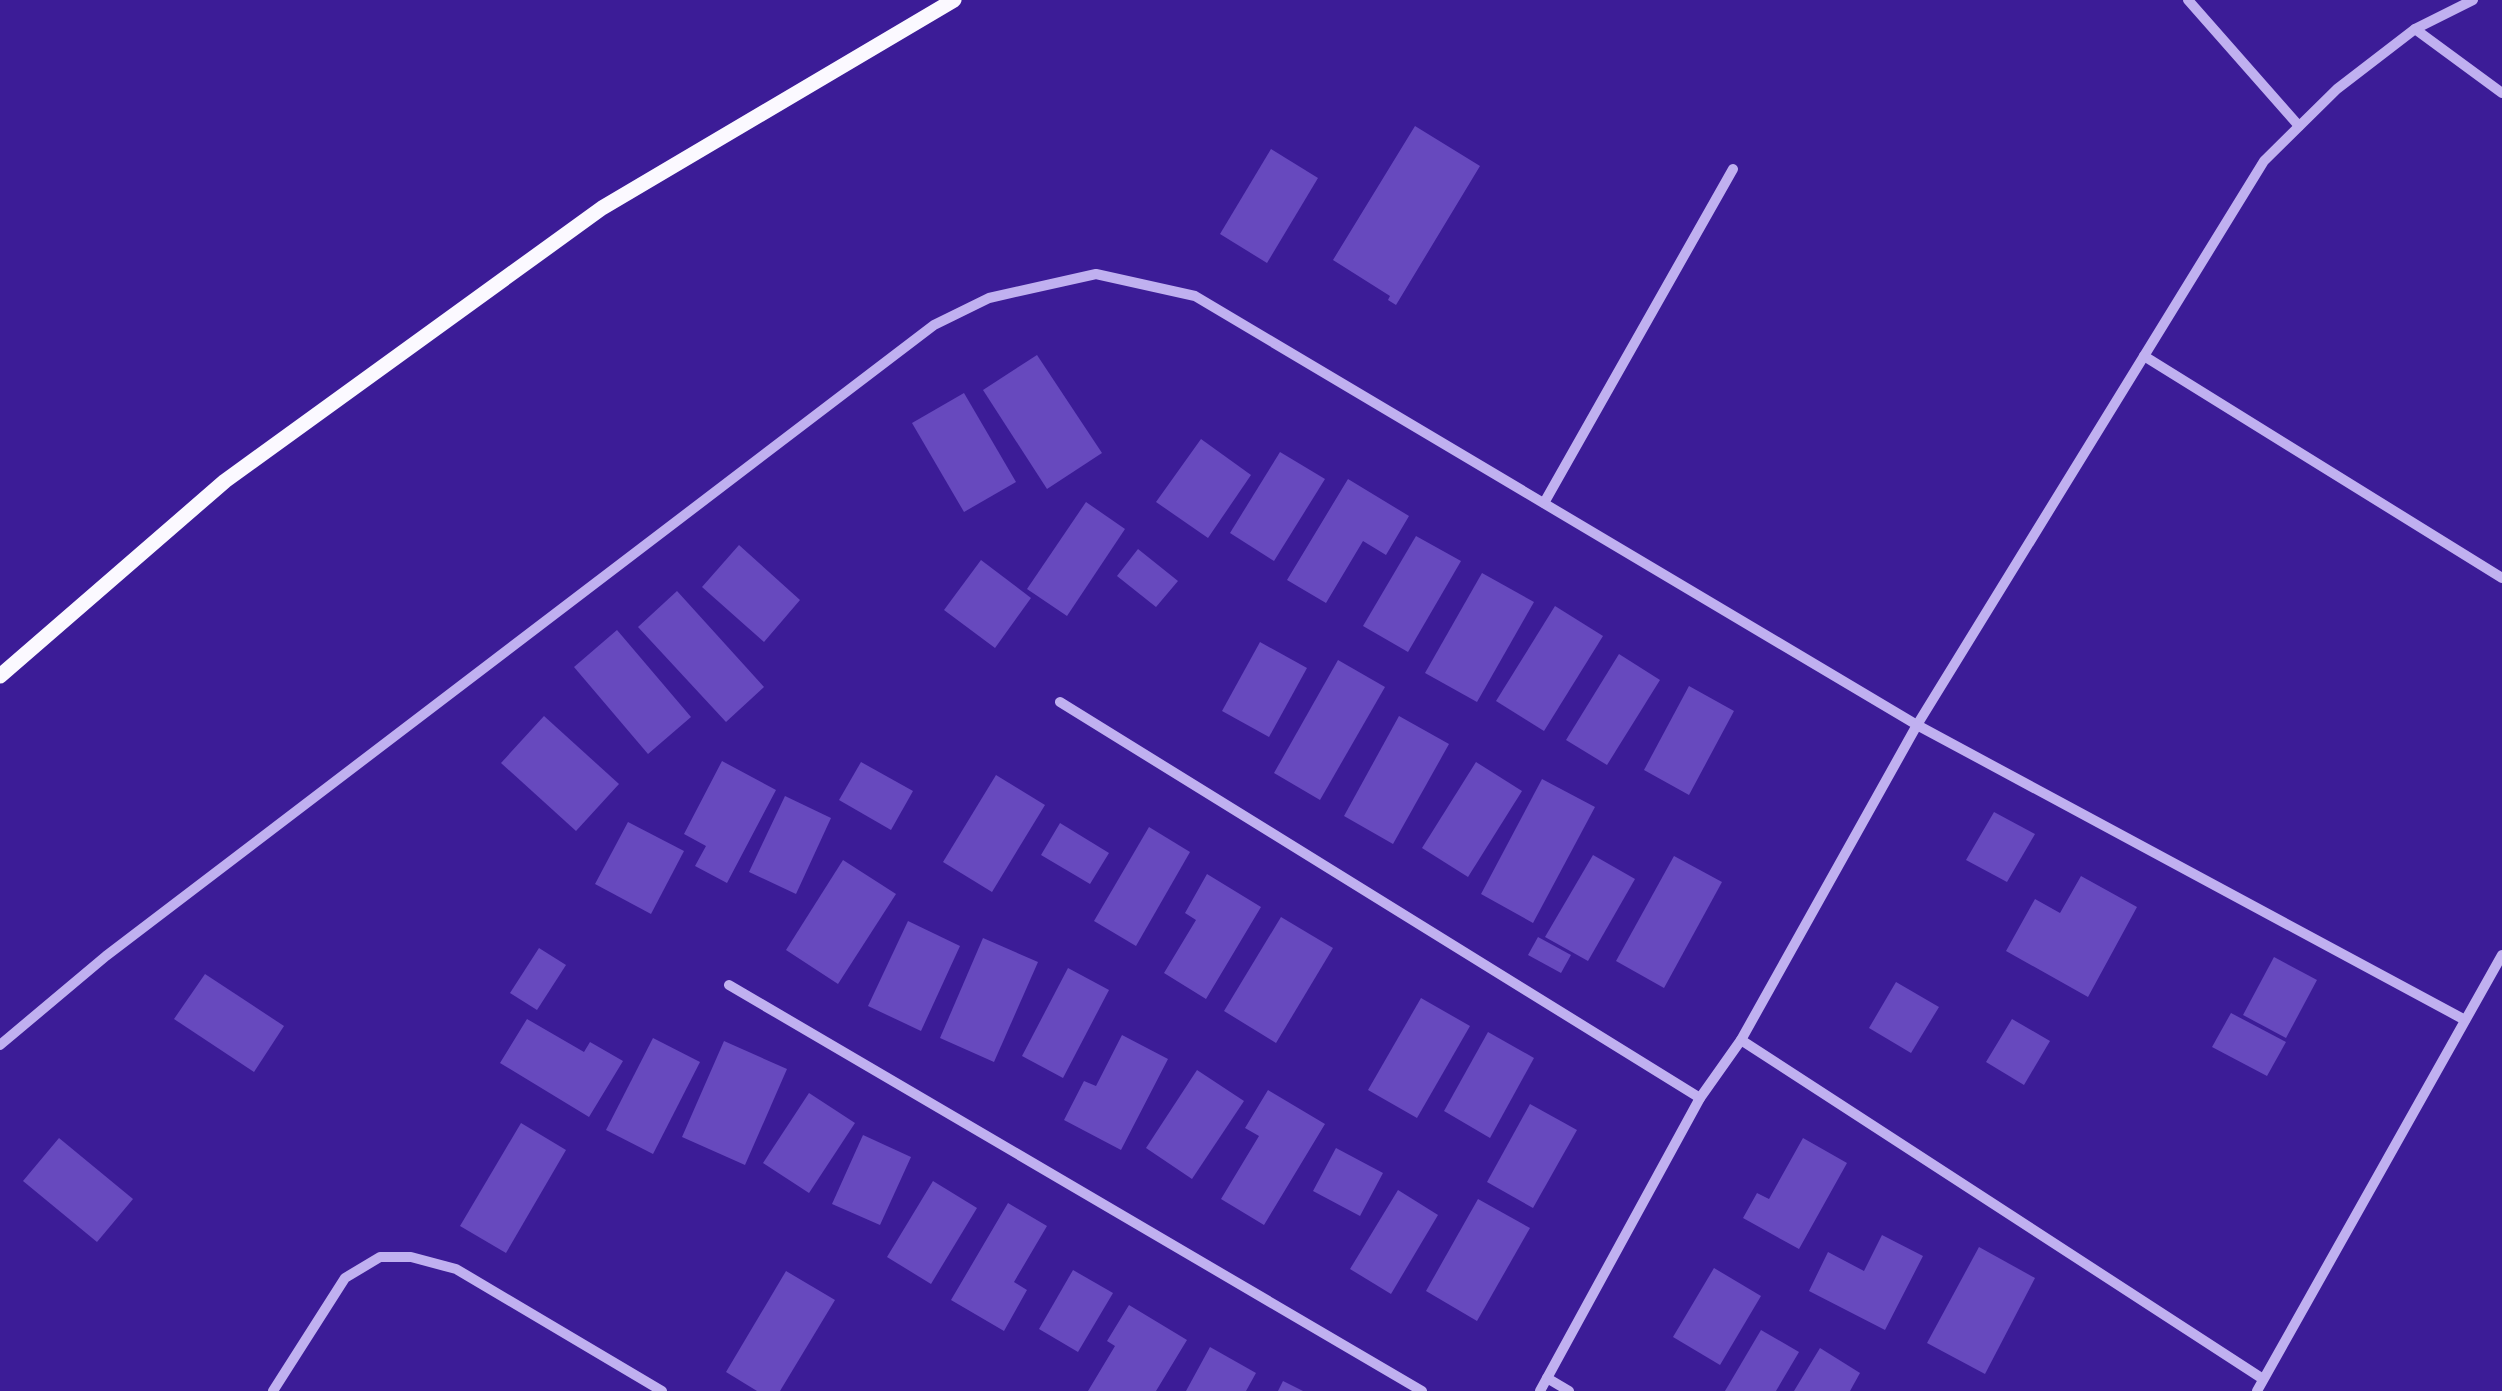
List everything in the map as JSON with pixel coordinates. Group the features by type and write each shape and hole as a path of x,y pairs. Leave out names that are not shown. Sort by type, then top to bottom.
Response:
{"main road":[{"path":"0,676 225,481 602,208 954,0"}],"street":[{"path":"2188,0 2299,126"},
{"path":"1540,1391 1700,1098 1741,1040 1917,725 2264,161 2337,89 2415,29 2473,0"},
{"path":"2415,29 2502,93"},
{"path":"1544,503 1733,169"},
{"path":"0,1045 106,956 934,324 989,298 1095,274 1195,296 1917,725 2465,1020"},
{"path":"2144,357 2502,578"},
{"path":"1060,702 1700,1098"},
{"path":"2257,1391 2502,955"},
{"path":"729,985 1422,1391"},
{"path":"1741,1040 2263,1379"},
{"path":"273,1391 345,1278 380,1257 411,1257 456,1269 662,1391"},
{"path":"1547,1377 1569,1391"}],"building":[{"path":"1415,126 1480,166 1396,305 1388,300 1390,296 1333,260"},
{"path":"1271,149 1318,178 1267,263 1220,234"},
{"path":"1037,355 1102,453 1047,489 983,390"},
{"path":"964,393 1016,482 964,512 912,423"},
{"path":"1201,439 1251,475 1208,538 1156,502"},
{"path":"1280,452 1325,479 1274,561 1230,533"},
{"path":"1348,479 1409,516 1386,555 1363,541 1326,603 1287,580"},
{"path":"1086,502 1125,529 1067,616 1027,589"},
{"path":"1416,536 1461,561 1408,652 1363,626"},
{"path":"739,545 800,600 764,642 702,587"},
{"path":"1138,549 1178,581 1156,607 1117,576"},
{"path":"981,560 1031,598 995,648 944,610"},
{"path":"1482,573 1534,602 1477,702 1425,673"},
{"path":"677,591 764,687 726,722 638,627"},
{"path":"1555,606 1603,636 1544,731 1496,701"},
{"path":"617,630 691,717 648,754 574,667"},
{"path":"1260,642 1307,668 1269,737 1222,711"},
{"path":"1619,654 1660,680 1607,765 1566,740"},
{"path":"1338,660 1385,687 1320,800 1274,773"},
{"path":"1689,686 1734,711 1689,795 1644,770"},
{"path":"544,716 619,784 576,831 501,763"},
{"path":"1399,716 1449,744 1393,844 1344,816"},
{"path":"722,761 776,790 727,883 695,866 706,846 684,834"},
{"path":"861,762 913,791 891,830 839,800"},
{"path":"1476,762 1522,791 1468,877 1422,848"},
{"path":"996,775 1045,805 992,892 943,862"},
{"path":"1542,779 1595,807 1533,923 1481,894"},
{"path":"785,796 831,818 796,894 749,872"},
{"path":"1994,812 2035,834 2007,882 1966,860"},
{"path":"628,822 684,851 651,914 595,884"},
{"path":"1060,823 1109,853 1090,884 1041,855"},
{"path":"1149,827 1190,852 1136,946 1094,921"},
{"path":"1593,855 1635,879 1588,961 1545,937"},
{"path":"1674,856 1722,882 1664,988 1616,961"},
{"path":"843,860 896,894 838,984 786,950"},
{"path":"1207,874 1261,907 1206,999 1164,973 1196,920 1185,913"},
{"path":"2081,876 2137,907 2088,997 2006,951 2035,899 2060,913"},
{"path":"1281,917 1333,948 1276,1043 1224,1011"},
{"path":"908,921 960,946 921,1031 868,1006"},
{"path":"1538,937 1571,955 1561,973 1528,955"},
{"path":"983,938 1038,962 994,1062 940,1038"},
{"path":"539,948 566,965 537,1010 510,993"},
{"path":"2274,957 2317,980 2286,1038 2243,1015"},
{"path":"1068,968 1109,990 1063,1078 1022,1056"},
{"path":"205,974 284,1026 254,1072 174,1019"},
{"path":"1896,982 1939,1007 1911,1053 1869,1028"},
{"path":"1421,998 1470,1026 1417,1118 1368,1090"},
{"path":"2231,1013 2286,1042 2267,1076 2212,1047"},
{"path":"527,1019 584,1052 590,1042 623,1061 589,1117 500,1063"},
{"path":"2012,1019 2050,1041 2024,1085 1986,1062"},
{"path":"1488,1032 1534,1058 1490,1138 1444,1111"},
{"path":"1122,1035 1168,1059 1121,1150 1064,1120 1084,1081 1096,1086"},
{"path":"653,1038 700,1062 653,1154 606,1130"},
{"path":"724,1041 787,1069 745,1165 682,1137"},
{"path":"1197,1070 1244,1101 1192,1179 1146,1148"},
{"path":"1268,1090 1325,1124 1264,1225 1221,1199 1259,1136 1245,1128"},
{"path":"809,1093 855,1123 809,1193 763,1163"},
{"path":"1530,1104 1577,1130 1533,1208 1487,1182"},
{"path":"521,1123 566,1150 506,1253 460,1226"},
{"path":"863,1135 911,1157 880,1225 832,1204"},
{"path":"59,1138 133,1199 97,1242 23,1181"},
{"path":"1803,1138 1847,1163 1799,1249 1743,1218 1757,1193 1769,1199"},
{"path":"1336,1148 1383,1173 1360,1216 1313,1191"},
{"path":"933,1181 977,1208 931,1284 887,1257"},
{"path":"1398,1190 1438,1215 1391,1294 1350,1269"},
{"path":"1478,1199 1530,1228 1477,1321 1426,1291"},
{"path":"1008,1203 1047,1226 1014,1282 1027,1290 1004,1331 951,1300"},
{"path":"1882,1235 1923,1256 1885,1330 1809,1291 1828,1252 1864,1271"},
{"path":"1979,1247 2035,1278 1985,1374 1927,1343"},
{"path":"1714,1268 1761,1296 1720,1365 1673,1337"},
{"path":"1073,1270 1113,1293 1078,1352 1039,1329"},
{"path":"786,1271 835,1300 780,1391 757,1391 726,1372"},
{"path":"1129,1305 1187,1340 1156,1391 1088,1391 1115,1346 1107,1341"},
{"path":"1761,1330 1799,1352 1776,1391 1725,1391"},
{"path":"1210,1347 1256,1373 1246,1391 1186,1391"},
{"path":"1820,1348 1860,1373 1850,1391 1794,1391"},
{"path":"1283,1381 1303,1391 1278,1391"}]}
